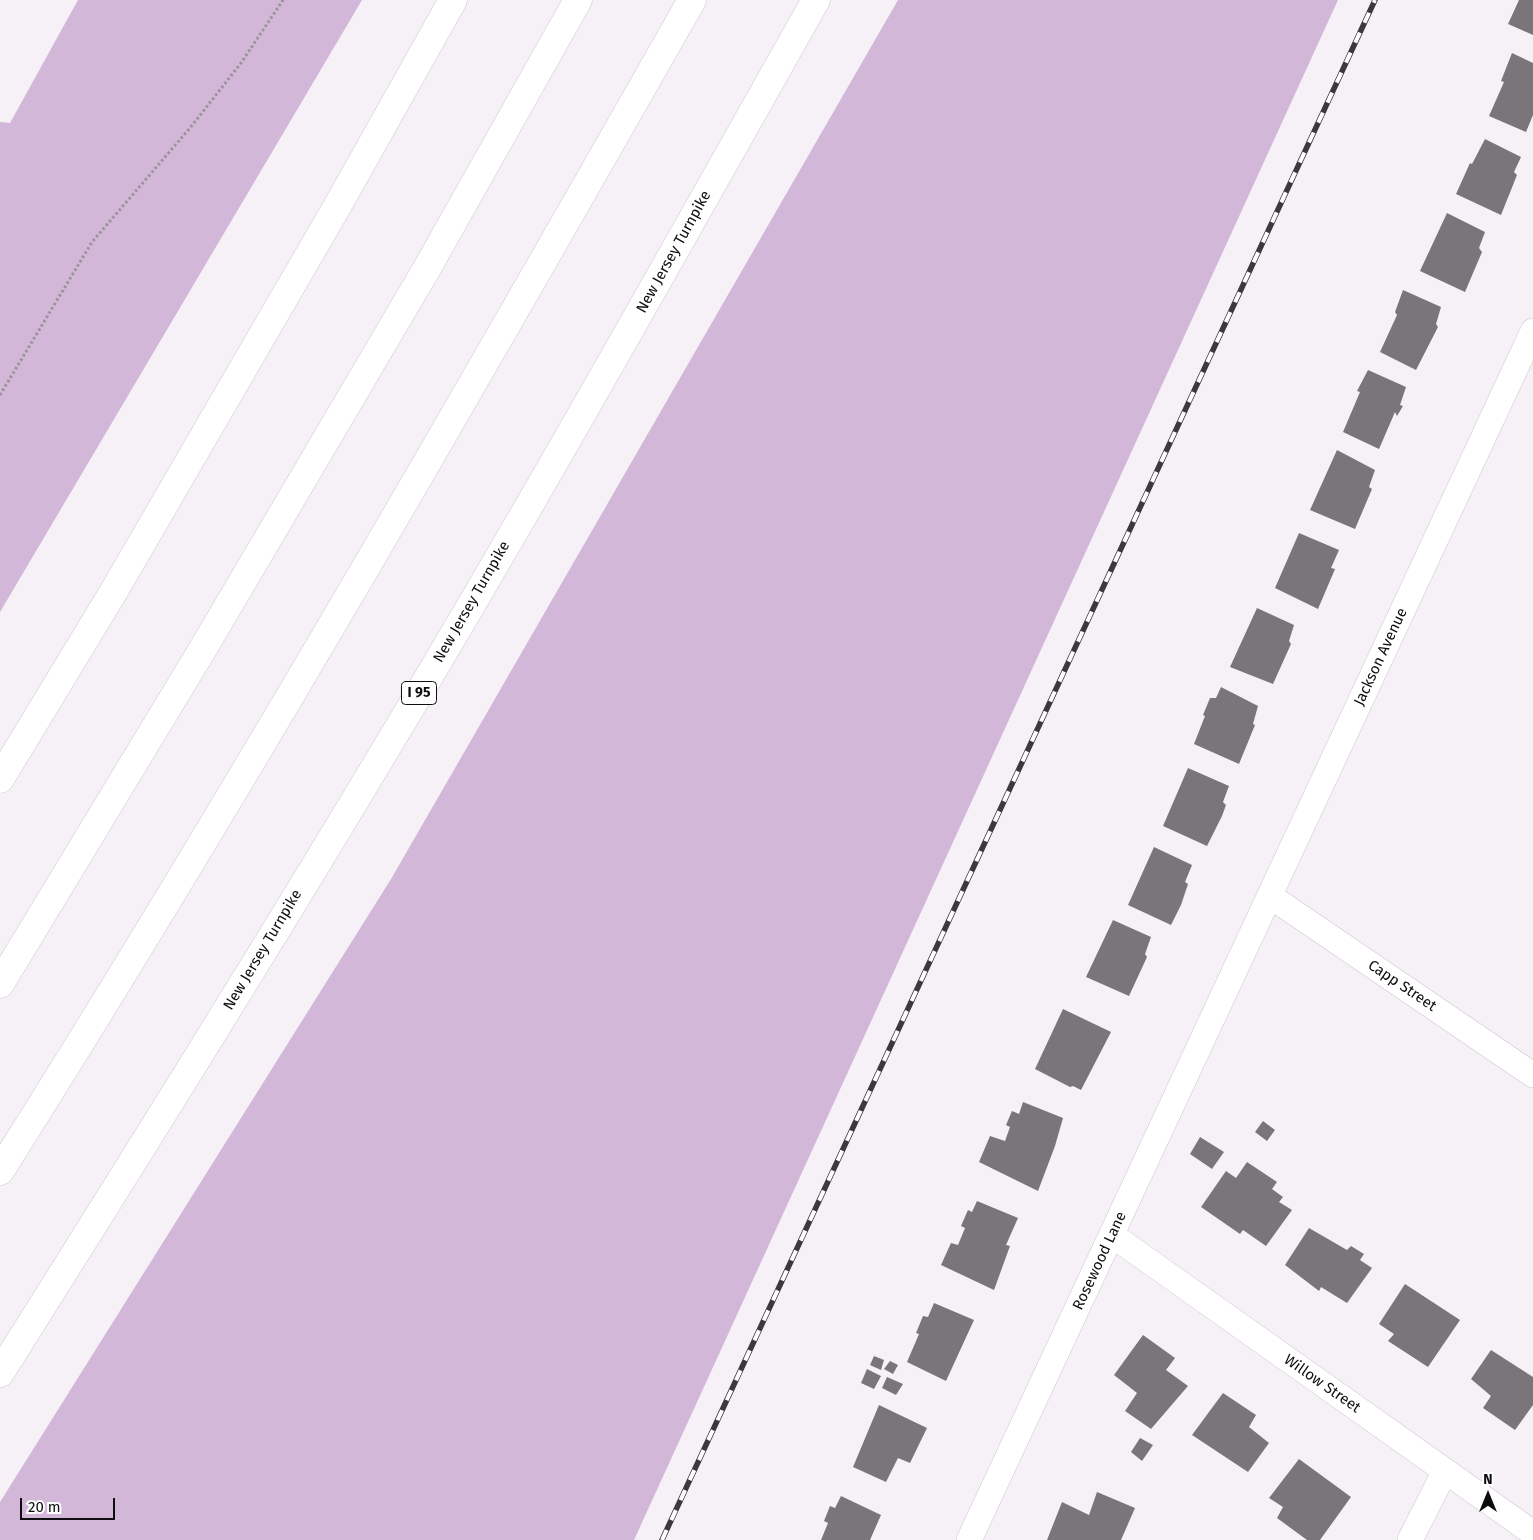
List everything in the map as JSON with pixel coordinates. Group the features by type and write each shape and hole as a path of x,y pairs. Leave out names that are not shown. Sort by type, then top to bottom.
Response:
{"highway":[{"path":"0,779 114,591 338,205 453,0"},
{"path":"0,984 199,655 396,321 578,0"},
{"path":"0,1171 64,1070 294,692 501,336 692,0"},
{"name":"New Jersey Turnpike","path":"0,1373 154,1129 385,751 598,388 816,0"}],"street":[{"name":"Jackson Avenue","path":"1230,982 1533,331"},
{"name":"Capp Street","path":"1270,896 1533,1076"},
{"name":"Rosewood Lane","path":"969,1540 1230,982"},
{"name":"Willow Street","path":"1112,1235 1533,1533"},
{"path":"1410,1540 1445,1471"}],"path":[{"path":"0,395 92,242 190,128 241,63 283,0"}],"shaded area":[{"path":"78,0 362,0 0,612 0,122 10,123"},
{"path":"898,0 1338,0 634,1540 0,1540 0,1502 391,879"}],"building":[{"path":"1519,0 1533,0 1533,35 1508,24"},
{"path":"1512,53 1533,63 1533,115 1526,132 1489,116 1504,82 1501,81"},
{"path":"1485,139 1521,157 1514,172 1517,175 1501,215 1456,194 1470,163 1472,164"},
{"path":"1447,213 1485,232 1479,248 1482,252 1465,292 1420,271"},
{"path":"1403,290 1441,307 1436,324 1438,327 1416,370 1380,352 1397,315 1395,312"},
{"path":"1368,370 1406,387 1400,405 1403,406 1397,416 1395,412 1379,449 1343,432 1360,392 1357,391"},
{"path":"1337,450 1375,470 1369,487 1372,489 1355,529 1310,510"},
{"path":"1299,533 1339,550 1331,568 1335,569 1318,609 1275,588"},
{"path":"1257,608 1294,625 1289,641 1291,644 1273,684 1230,667"},
{"path":"1221,687 1258,706 1253,724 1255,725 1239,764 1194,744 1210,698 1216,698"},
{"path":"1188,768 1229,786 1223,802 1226,805 1222,816 1207,846 1163,826"},
{"path":"1154,847 1192,865 1185,882 1188,884 1181,905 1171,925 1128,905"},
{"path":"1113,920 1151,937 1145,954 1147,957 1129,996 1086,977"},
{"path":"1063,1009 1111,1032 1081,1090 1073,1086 1070,1087 1035,1069"},
{"path":"1023,1102 1063,1118 1055,1146 1038,1191 979,1162 990,1136 1005,1141 1010,1127 1006,1125 1012,1111 1019,1114"},
{"path":"1263,1121 1275,1130 1267,1141 1255,1132"},
{"path":"1200,1137 1224,1152 1212,1169 1190,1154"},
{"path":"1247,1162 1277,1182 1272,1189 1283,1197 1279,1202 1292,1210 1266,1246 1243,1230 1240,1234 1201,1207 1226,1171 1236,1178"},
{"path":"977,1201 1018,1218 1006,1245 1010,1246 994,1290 941,1265 951,1243 958,1245 965,1228 961,1226 968,1210 972,1212"},
{"path":"1309,1228 1347,1250 1351,1246 1364,1254 1360,1260 1372,1268 1347,1303 1321,1287 1319,1291 1285,1265"},
{"path":"1405,1284 1460,1320 1428,1367 1388,1341 1394,1334 1379,1324"},
{"path":"934,1303 974,1320 946,1381 907,1362 919,1334 916,1333 923,1316 928,1317"},
{"path":"1143,1335 1175,1358 1166,1370 1188,1386 1151,1429 1125,1411 1137,1393 1114,1375"},
{"path":"1491,1350 1533,1377 1533,1405 1515,1430 1483,1408 1491,1396 1471,1379"},
{"path":"874,1356 884,1360 881,1370 870,1365"},
{"path":"890,1361 898,1365 893,1374 884,1369"},
{"path":"867,1369 881,1376 874,1389 861,1383"},
{"path":"887,1377 903,1384 896,1395 882,1388"},
{"path":"1223,1393 1256,1415 1249,1427 1269,1443 1248,1472 1192,1435"},
{"path":"879,1405 927,1428 910,1463 898,1458 886,1482 853,1467"},
{"path":"1140,1438 1153,1445 1142,1461 1131,1452"},
{"path":"1299,1459 1351,1497 1320,1540 1307,1540 1277,1518 1283,1507 1269,1498"},
{"path":"1097,1492 1135,1508 1121,1540 1047,1540 1062,1502 1089,1515"},
{"path":"841,1496 881,1515 870,1540 821,1540 828,1523 824,1521 830,1506 835,1508"}],"railway":[{"path":"662,1540 1375,0"}]}
